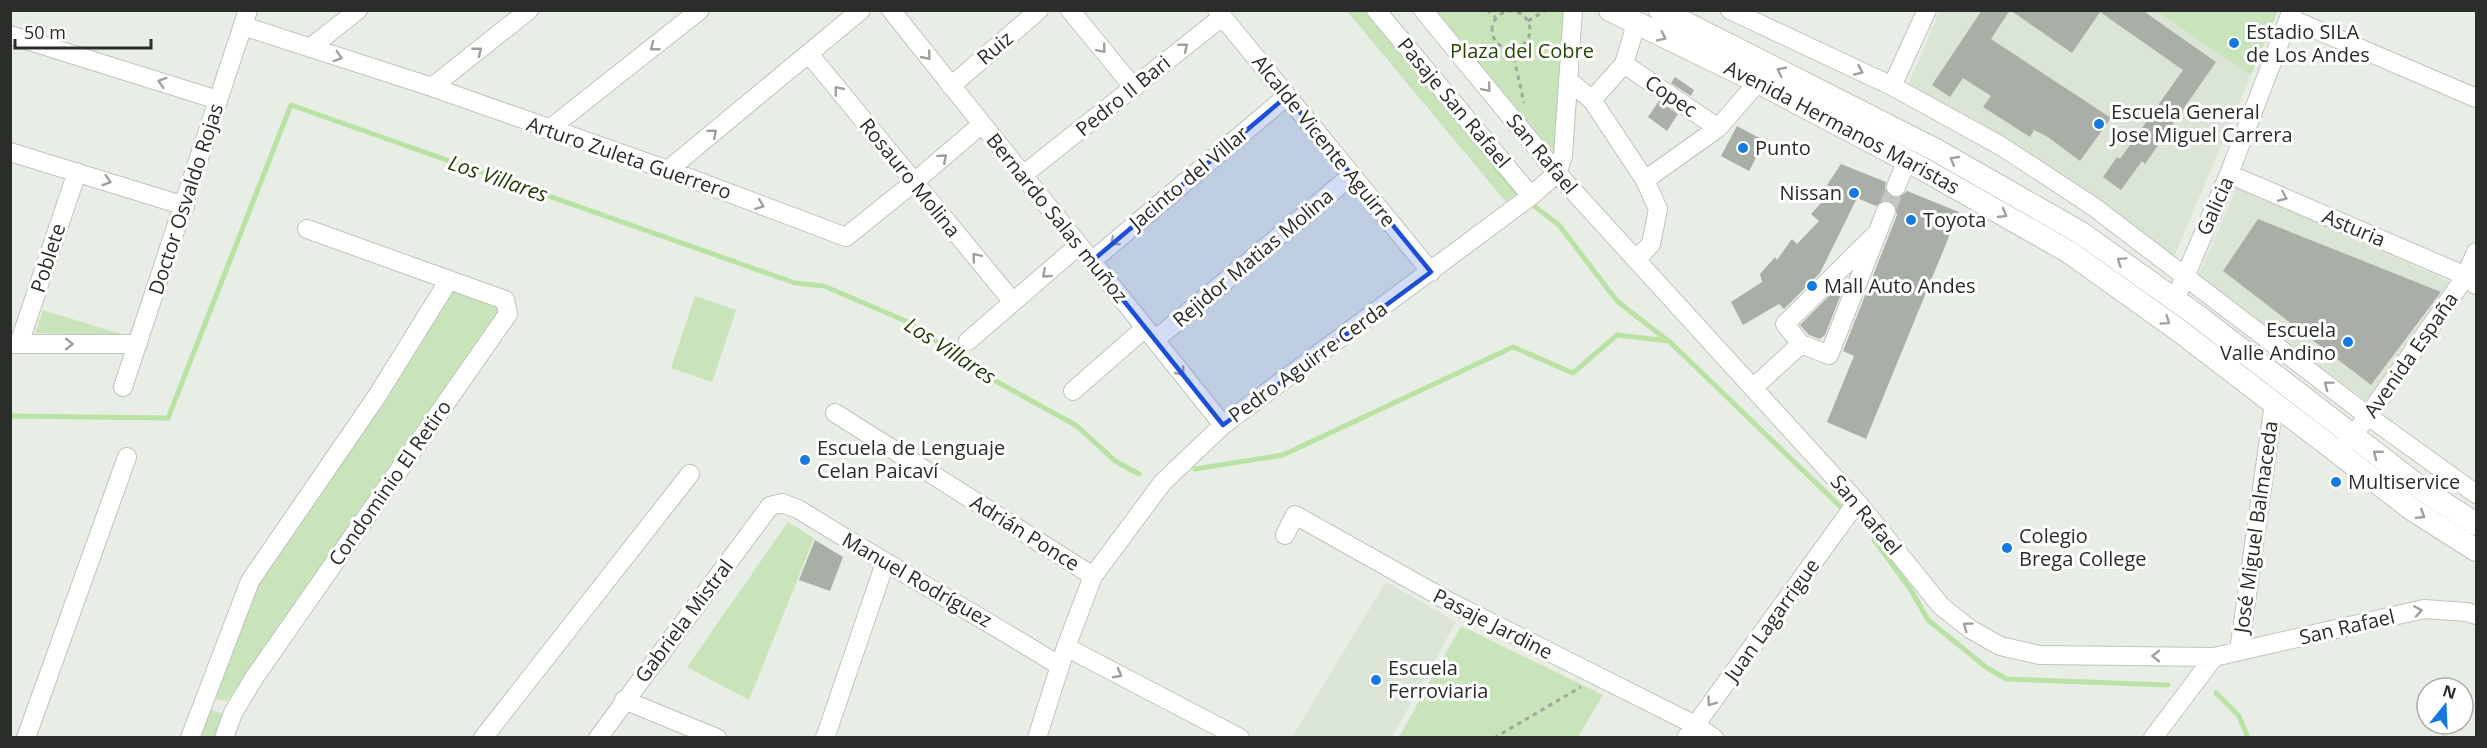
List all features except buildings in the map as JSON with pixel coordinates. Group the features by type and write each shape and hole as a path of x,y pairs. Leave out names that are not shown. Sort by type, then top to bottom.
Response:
{"main road":[{"name":"Avenida Hermanos Maristas","path":"1610,10 1758,82 1907,160 2068,252 2181,332 2274,403 2346,444 2476,524"},
{"name":"Avenida Hermanos Maristas","path":"1660,10 1934,149 2080,233 2175,300 2346,444 2413,510 2476,550"}],"street":[{"path":"310,48 358,10"},
{"path":"432,87 529,10"},
{"path":"548,130 700,10"},
{"path":"668,170 861,10"},
{"name":"Bernardo Salas muñoz","path":"891,10 1223,425"},
{"name":"Ruiz","path":"951,86 1040,10"},
{"path":"1070,10 1134,88"},
{"name":"Pasaje San Rafael","path":"1376,10 1532,196"},
{"name":"San Rafael","path":"1423,10 1557,173 1857,502 1941,606 1970,629 2000,646 2040,655 2214,657 2424,609 2467,612 2476,615"},
{"path":"1557,173 1563,156 1573,10"},
{"path":"1730,10 1892,86 2001,146 2094,207 2368,416 2476,494"},
{"path":"1892,86 1927,10"},
{"name":"Pedro II Bari","path":"1023,176 1134,88 1219,14"},
{"name":"Alcalde Vicente Aguirre","path":"1219,14 1431,272"},
{"path":"2290,14 2476,98"},
{"name":"Galicia","path":"2175,300 2229,174 2290,14"},
{"name":"Arturo Zuleta Guerrero","path":"245,18 310,48 432,87 548,130 668,170 846,237 982,124"},
{"name":"Doctor Osvaldo Rojas","path":"123,387 185,206 245,18"},
{"name":"Copec","path":"1592,100 1624,63 1636,24"},
{"path":"10,35 218,100"},
{"name":"Rosauro Molina","path":"808,54 1013,302"},
{"name":"Copec","path":"1624,63 1718,128"},
{"path":"1568,80 1592,100 1645,180 1658,209 1651,244 1636,260"},
{"name":"Copec","path":"1645,180 1718,128 1758,82"},
{"name":"Jacinto del Villar","path":"1092,261 1287,96"},
{"path":"10,152 185,206"},
{"path":"1896,187 1907,160"},
{"name":"Poblete","path":"15,344 76,172"},
{"name":"Pedro Aguirre Cerda","path":"1037,738 1066,647 1093,576 1163,482 1223,425 1532,196 1557,173"},
{"name":"Asturia","path":"2229,174 2471,280"},
{"name":"Rejidor Matias Molina","path":"1073,391 1150,334 1352,176"},
{"path":"1878,232 1785,324 1801,344 1829,355 1878,232 1886,211"},
{"name":"Condominio El Retiro","path":"224,738 233,713 254,678 507,314 505,300 307,230"},
{"path":"968,341 1079,245"},
{"name":"Avenida España","path":"2346,444 2471,280 2476,252"},
{"path":"190,738 249,581 377,396 449,280"},
{"path":"15,344 138,344"},
{"path":"1754,387 1801,344"},
{"name":"José Miguel Balmaceda","path":"2238,651 2274,403"},
{"name":"Adrián Ponce","path":"835,413 1093,576"},
{"path":"26,738 127,456"},
{"path":"483,738 690,474"},
{"name":"Juan Lagarrigue","path":"1690,731 1857,502"},
{"name":"Manuel Rodríguez","path":"770,506 782,503 798,509 885,563 955,600 1060,666"},
{"name":"Gabriela Mistral","path":"598,738 770,506"},
{"name":"Pasaje Jardine","path":"1285,535 1295,515 1450,602 1598,677 1690,731 1714,738"},
{"path":"825,738 885,563"},
{"path":"1066,647 1240,738"},
{"path":"2153,738 2214,657"},
{"path":"624,700 717,738"},
{"path":"203,703 233,713"}],"path":[{"path":"1487,10 1496,18"},
{"path":"1513,10 1524,16 1530,27 1527,40 1512,49 1500,45 1492,36 1491,30 1496,18 1500,14 1513,10"},
{"path":"1528,21 1546,10"},
{"path":"1512,49 1526,112"},
{"path":"1494,738 1598,677"}],"highlighted area":[{"path":"1287,96 1431,272 1223,425 1092,261"}],"shaded area":[{"name":"Escuela General Jose Miguel Carrera","path":"1940,10 2156,11 2251,75 2173,259 1906,90"},
{"name":"Escuela Valle Andino","path":"2237,187 2455,284 2367,401 2197,278"},
{"name":"Escuela Ferroviaria","path":"1386,582 1456,622 1392,737 1292,737"}],"green space":[{"path":"1347,11 1366,11 1517,193 1506,202"},
{"name":"Plaza del Cobre","path":"1434,11 1565,11 1556,155"},
{"name":"Estadio SILA de Los Andes","path":"2156,11 2278,11 2251,75"},
{"path":"452,288 495,303 500,312 227,701 209,698 256,580"},
{"path":"695,296 736,310 712,382 671,368"},
{"path":"43,310 124,335 35,333"},
{"path":"788,522 814,538 749,700 687,667"},
{"path":"1461,626 1603,695 1578,737 1399,737"},
{"path":"201,707 227,715 219,737 191,738"}],"waterway":[{"name":"Los Villares","path":"10,416 168,418 291,105 795,283 824,286 908,322 992,379 1077,426 1115,461 1139,474"},
{"path":"1495,167 1517,193 1559,225 1617,301 1667,340"},
{"path":"1195,469 1283,455 1513,347 1573,373 1617,335 1669,341 1845,511"},
{"path":"1874,540 1911,590 1928,620 1987,668 2007,679 2168,685"},
{"path":"2216,693 2239,716 2248,738"}],"tunnel":[{"path":"1886,211 1896,187"}],"place":[{"name":"Estadio SILA de Los Andes","path":"2234,43"},
{"name":"Escuela General Jose Miguel Carrera","path":"2099,124"},
{"name":"Punto","path":"1743,148"},
{"name":"Nissan","path":"1854,193"},
{"name":"Toyota","path":"1911,220"},
{"name":"Mall Auto Andes","path":"1812,286"},
{"name":"Escuela Valle Andino","path":"2348,342"},
{"name":"Escuela de Lenguaje Celan Paicaví","path":"805,460"},
{"name":"Multiservice","path":"2336,482"},
{"name":"Colegio Brega College","path":"2007,548"},
{"name":"Escuela Ferroviaria","path":"1376,680"}]}
